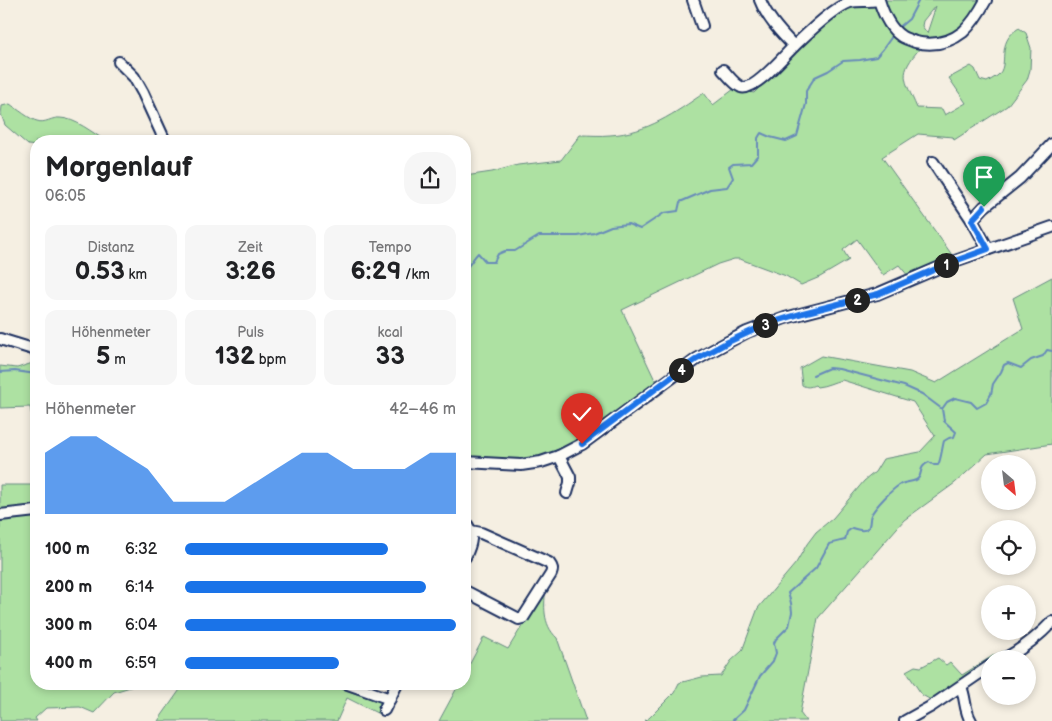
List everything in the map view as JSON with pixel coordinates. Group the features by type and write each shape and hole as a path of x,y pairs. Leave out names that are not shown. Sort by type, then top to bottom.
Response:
{"street":[{"path":"693,0 702,26"},
{"path":"760,0 773,23 794,46"},
{"path":"724,70 739,86 748,87 762,78 820,22 849,2 878,0 885,17 901,36 911,40 938,44 964,31 976,17 986,0"},
{"path":"119,62 134,77 162,135"},
{"path":"972,220 984,207 1025,174 1052,144"},
{"path":"933,162 972,220 988,249"},
{"path":"471,462 520,465 541,462 559,456 582,444 697,359 747,332 785,318 878,294 952,262 1052,227"},
{"path":"0,339 30,348"},
{"path":"559,456 570,477 567,493"},
{"path":"0,515 30,512"},
{"path":"471,544 471,532 481,533 549,563 553,570 523,618 519,619 471,594"},
{"path":"1019,650 1029,644 1052,622"},
{"path":"905,721 930,707 981,672"},
{"path":"961,686 966,711 971,721"},
{"path":"365,690 390,699"},
{"path":"384,710 395,690"}],"green space":[{"path":"879,0 982,0 965,26 944,40 915,39 900,30","holes":["936,6 927,33 922,26 923,21"]},
{"path":"875,3 886,19 921,47 908,64 905,76 906,82 917,108 942,109 945,115 966,103 949,78 971,66 975,69 980,80 987,82 1001,71 1005,47 1011,34 1019,28 1026,33 1031,48 1030,70 1027,80 1007,106 954,140 953,137 918,134 882,157 955,259 909,277 899,265 883,275 857,239 843,250 849,260 820,277 801,285 786,276 740,259 718,264 622,310 655,380 662,378 640,397 564,450 541,459 524,461 471,459 471,175 518,165 561,160 580,135 610,135 648,126 671,115 704,93 713,105 734,89 754,93 822,25 855,4"},
{"path":"10,104 37,121 43,122 57,118 72,120 97,135 30,135 30,145 28,145 5,125 1,114 2,106"},
{"path":"1052,277 1052,444 981,455 981,459 955,483 904,520 818,618 800,713 806,721 644,721 674,693 679,683 702,677 721,676 731,661 742,651 758,608 796,563 816,532 833,518 864,481 875,472 883,459 920,452 935,436 913,402 842,380 817,387 815,385 805,387 802,385 800,368 821,356 910,372 936,383 1023,329 1013,298"},
{"path":"30,364 30,407 0,408 0,366 17,368"},
{"path":"0,485 30,485 30,509 0,512"},
{"path":"30,517 30,690 120,690 114,692 94,713 80,707 46,708 35,718 37,721 0,721 0,520"},
{"path":"546,587 546,620 552,633 557,638 586,721 439,721 456,690 471,690 471,662 484,637 508,649"},
{"path":"938,658 946,665 950,662 962,675 981,663 981,670 933,701 922,695 906,671 915,666 921,667"},
{"path":"180,690 345,690 384,703 379,714 347,698 337,721 158,721"}],"waterway":[{"path":"897,29 909,19 919,0"},
{"path":"471,262 478,253 486,262 494,262 498,254 505,251 515,251 539,236 578,236 594,233 611,226 628,224 640,229 664,213 678,211 680,202 710,189 727,187 733,178 729,167 733,164 751,163 758,155 758,138 761,133 786,141 797,136 806,104 806,91 815,77 843,61 876,57 893,35"},
{"path":"813,375 829,368 839,369 904,386 922,394 942,409 947,402 955,398 971,402 977,408 986,403 991,394 993,384 1004,365 1008,363 1021,368 1031,360 1043,356 1047,350 1052,351"},
{"path":"0,372 15,371 30,373"},
{"path":"732,721 744,710 760,676 773,661 776,653 774,643 776,639 789,626 792,612 788,593 816,568 829,544 845,540 847,532 852,528 867,529 873,511 884,498 901,484 918,478 925,464 929,462 938,465 944,441 954,437 956,432 944,421 942,409"}],"route":[{"path":"582,444 682,369 747,332 785,318 878,294 952,262 988,249 972,220 984,207"}]}
